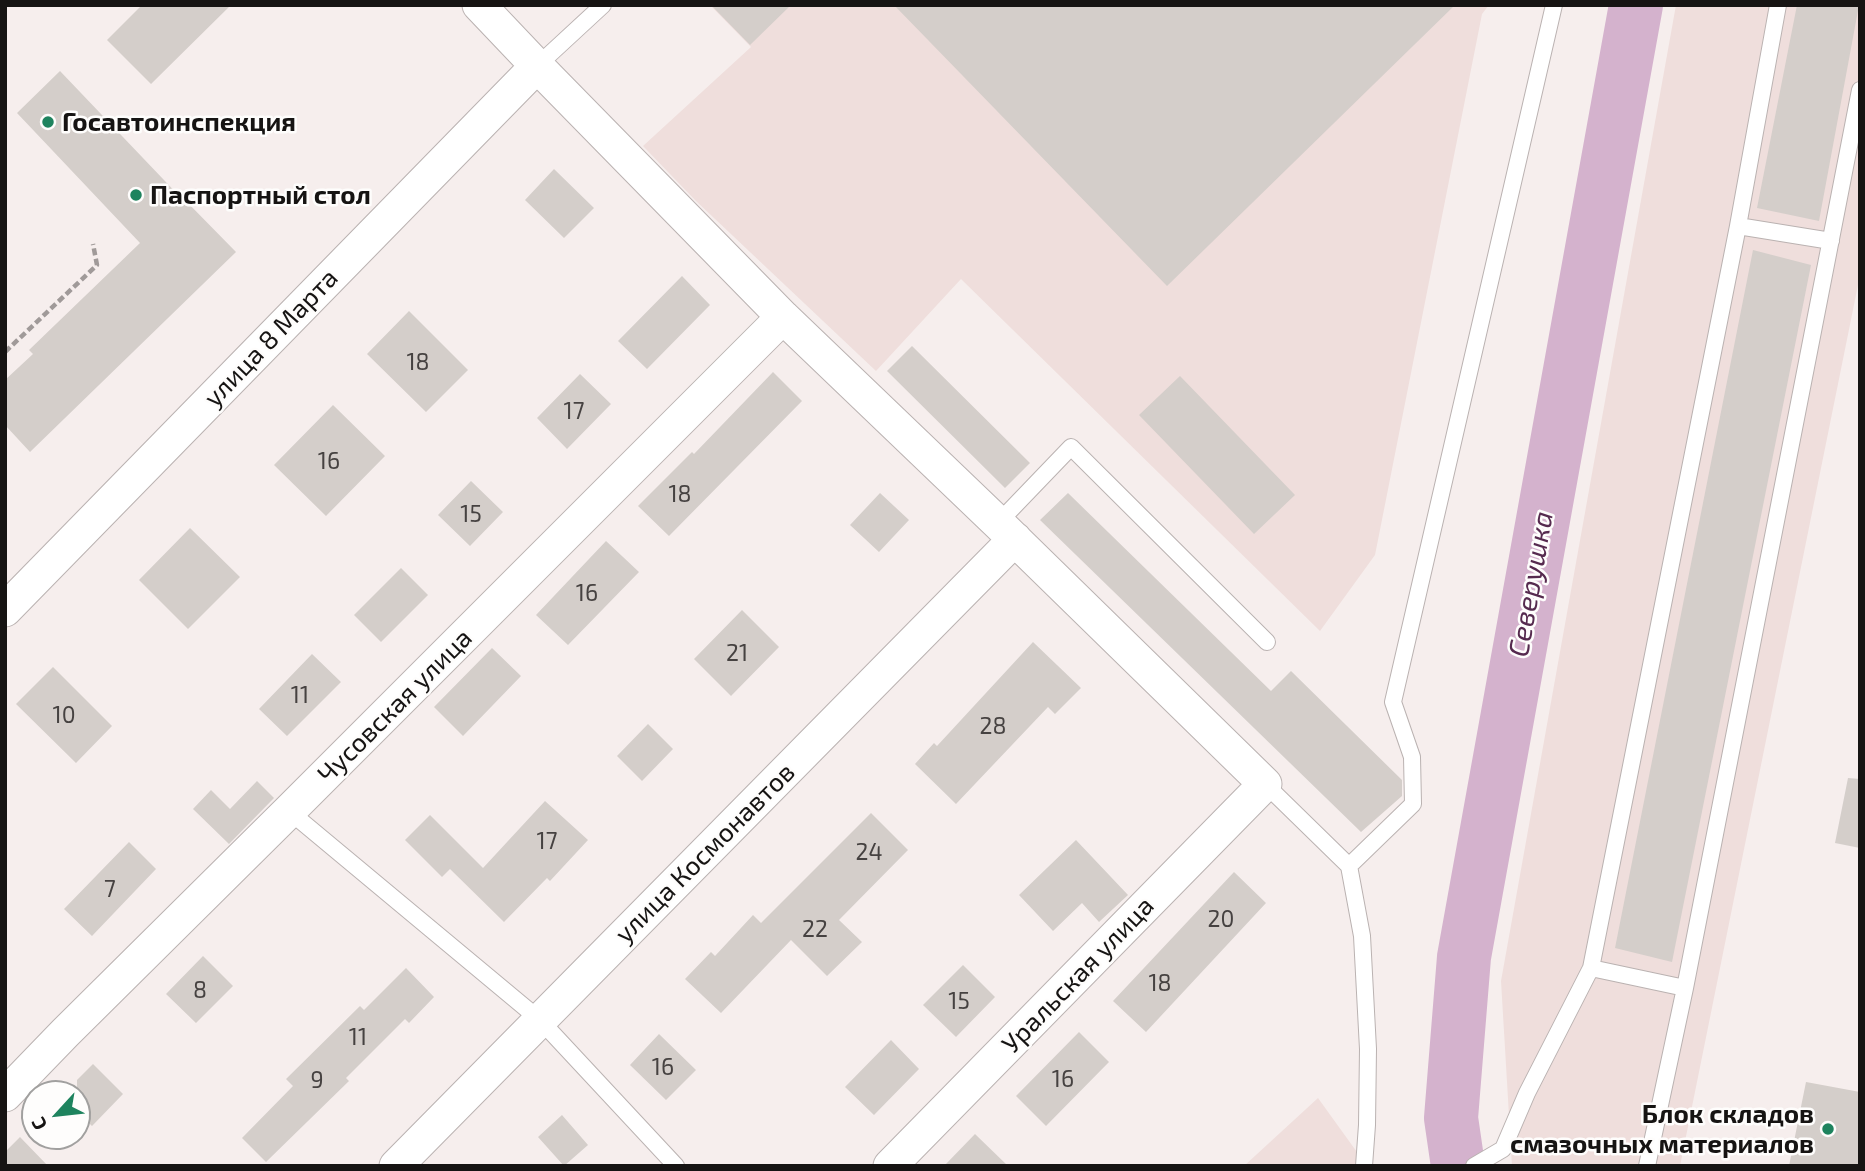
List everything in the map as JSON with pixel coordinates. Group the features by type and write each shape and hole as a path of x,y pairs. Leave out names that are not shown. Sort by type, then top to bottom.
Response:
{"street":[{"path":"479,5 783,317 1265,784"},
{"name":"улица 8 Марта","path":"5,610 537,66"},
{"name":"Чусовская улица","path":"5,1095 783,317"},
{"name":"улица Космонавтов","path":"396,1166 540,1020 1006,531"},
{"name":"Уральская улица","path":"890,1166 1265,784"}],"lane":[{"path":"537,66 603,5"},
{"path":"1349,866 1413,804 1412,757 1393,702 1554,5"},
{"path":"1474,1166 1503,1149 1527,1093 1591,968 1738,226 1778,5"},
{"path":"1647,1166 1685,988 1860,90"},
{"path":"1738,226 1831,241"},
{"path":"1006,531 1071,447 1267,642"},
{"path":"1265,784 1349,866 1362,936 1368,1049 1364,1166"},
{"path":"289,811 540,1020 676,1166"},
{"path":"1591,968 1685,988"}],"path":[{"path":"5,352 97,265 93,244"}],"shaded area":[{"path":"710,5 1489,5 1482,14 1375,555 1320,631 961,279 876,371 696,201 643,146 751,47"},
{"path":"1676,5 1860,5 1860,275 1680,1166 1512,1166 1501,981"},
{"path":"1318,1098 1367,1166 1244,1166"}],"building":[{"path":"142,5 231,5 151,84 107,40"},
{"path":"711,5 791,5 750,45"},
{"path":"894,5 1455,5 1167,286"},
{"path":"1797,5 1859,5 1819,221 1757,208"},
{"path":"60,71 236,252 30,452 5,425 5,380 33,354 29,350 140,243 17,113"},
{"path":"554,169 594,208 564,238 525,200"},
{"path":"1753,250 1811,265 1672,962 1615,948"},
{"path":"682,276 710,305 647,369 618,341"},
{"path":"409,311 468,370 426,412 367,354"},
{"path":"912,346 1030,463 1005,488 887,371"},
{"path":"773,372 802,401 669,536 638,506 692,452 694,454"},
{"path":"580,374 611,404 567,449 537,418"},
{"path":"1180,376 1295,495 1254,534 1139,415"},
{"path":"333,405 385,456 326,516 274,465"},
{"path":"471,481 503,512 470,546 438,515"},
{"path":"880,493 909,520 879,552 850,525"},
{"path":"1068,493 1271,691 1291,671 1402,780 1402,796 1361,832 1040,520"},
{"path":"190,528 240,577 188,629 139,580"},
{"path":"606,541 639,572 568,645 536,615"},
{"path":"401,568 428,595 381,642 354,615"},
{"path":"742,610 779,647 731,696 694,659"},
{"path":"1033,642 1081,688 1055,714 1048,707 956,804 915,764 934,743 937,746"},
{"path":"492,648 521,676 463,736 434,707"},
{"path":"312,654 341,682 287,736 259,709"},
{"path":"53,667 112,726 76,763 16,704"},
{"path":"648,724 673,749 642,781 617,756"},
{"path":"1848,778 1860,779 1860,848 1835,843"},
{"path":"257,781 274,798 229,844 193,809 211,790 230,809"},
{"path":"545,801 588,840 550,881 547,878 504,922 450,869 442,877 405,840 430,815 483,868"},
{"path":"871,813 908,850 839,920 862,942 827,976 791,940 721,1013 685,979 711,952 715,956 753,915 761,923"},
{"path":"1076,840 1128,895 1099,922 1082,903 1053,931 1019,895"},
{"path":"129,842 156,869 92,936 64,909"},
{"path":"1234,872 1266,903 1146,1032 1113,1001"},
{"path":"203,956 233,986 196,1023 166,994"},
{"path":"963,965 995,997 956,1037 923,1005"},
{"path":"406,968 434,997 409,1023 405,1019 346,1078 349,1081 266,1162 242,1138 293,1086 286,1079 360,1006 364,1010"},
{"path":"1079,1032 1109,1062 1046,1126 1016,1096"},
{"path":"659,1034 696,1070 666,1100 630,1065"},
{"path":"891,1040 919,1069 874,1115 845,1087"},
{"path":"93,1064 123,1094 92,1126 91,1080 77,1080"},
{"name":"Блок складов смазочных материалов","path":"1806,1082 1860,1092 1860,1166 1789,1166"},
{"path":"562,1115 588,1145 564,1166 538,1137"},
{"path":"975,1134 1008,1166 944,1166"},
{"path":"20,1137 21,1150 33,1150 48,1166 5,1166 5,1152"}],"waterway":[{"name":"Северушка","path":"1458,1166 1451,1118 1464,957 1636,5"}],"place":[{"name":"Госавтоинспекция","path":"48,122"},
{"name":"Паспортный стол","path":"136,195"},
{"name":"Блок складов смазочных материалов","path":"1828,1129"}]}
